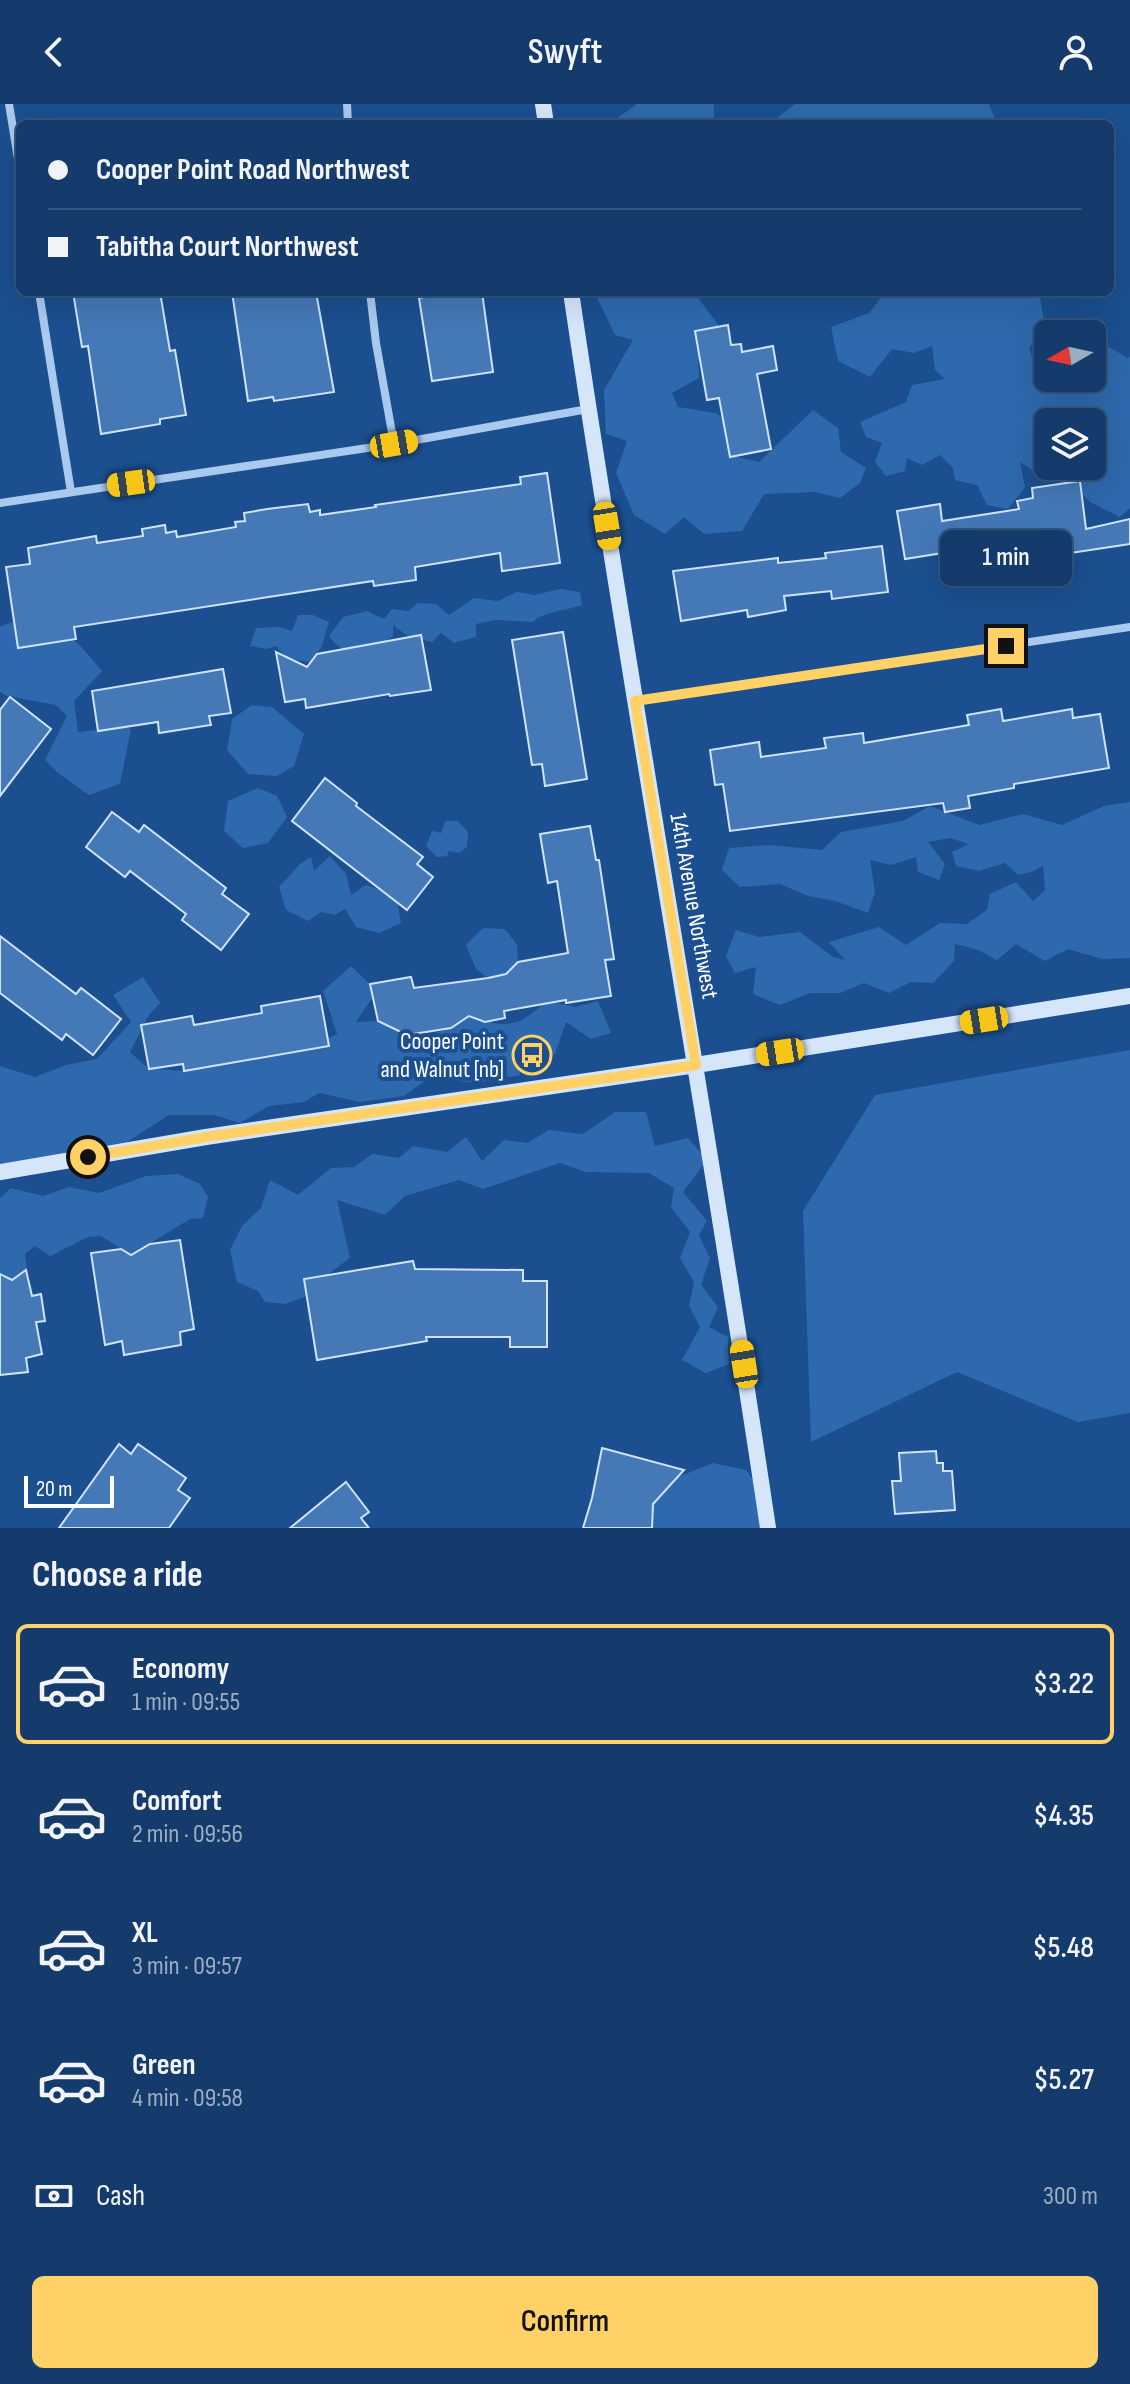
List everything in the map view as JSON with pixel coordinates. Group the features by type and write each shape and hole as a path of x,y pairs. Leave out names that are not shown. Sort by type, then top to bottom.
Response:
{"street":[{"path":"9,104 16,147"},
{"path":"40,296 71,492"},
{"path":"370,296 394,444"},
{"name":"14th Avenue Northwest","path":"572,296 768,1528"},
{"path":"0,503 394,444 588,409"},
{"path":"635,701 1130,627"},
{"path":"0,1172 206,1137 696,1065 1130,996"}],"shaded area":[{"path":"637,104 714,104 714,120 615,120"},
{"path":"795,104 989,104 995,120 774,120"},
{"path":"697,296 724,333 698,362 699,378 672,393 678,407 716,413 732,426 733,456 759,462 813,410 838,428 841,452 866,468 860,483 840,498 815,492 764,494 742,531 704,534 684,517 665,534 634,515 616,473 627,441 606,434 604,390 633,340 615,335 597,298"},
{"path":"882,296 1040,296 1044,320 1034,320 1034,340 1029,349 1034,358 1034,392 1106,392 1106,345 1128,358 1130,356 1130,508 1120,517 1090,502 1069,480 1106,480 1106,408 1034,408 1034,471 1020,462 1025,487 1008,509 987,505 977,485 955,480 953,468 940,455 922,465 907,458 905,471 886,476 875,462 882,443 866,437 860,422 906,402 912,385 945,379 935,370 932,346 914,353 892,349 870,377 838,361 831,327 869,313"},
{"path":"561,589 580,592 582,605 549,613 533,622 496,620 476,624 476,637 454,643 441,633 432,642 406,635 393,625 393,636 369,650 352,652 344,650 329,636 343,617 367,611 384,619 392,609 408,611 418,603 436,604 449,615 474,598 498,601 517,592 534,595"},
{"path":"298,615 313,615 329,622 322,646 311,662 287,657 277,646 267,649 250,646 256,628 279,627 292,631"},
{"path":"19,619 48,626 67,635 102,671 74,701 78,732 131,729 120,784 89,795 58,773 45,760 67,716 56,705 0,692 0,627"},
{"path":"252,705 272,707 304,734 294,766 277,776 248,774 227,750 232,719"},
{"path":"258,788 277,796 287,817 268,843 243,848 224,831 228,801"},
{"path":"1130,802 1130,958 1102,959 1068,949 1045,961 1016,944 997,960 978,950 955,944 954,961 933,983 911,982 889,993 864,983 840,993 810,993 780,1005 753,994 756,967 735,973 726,956 736,930 759,937 800,932 833,957 845,960 829,942 879,927 906,945 940,923 967,924 987,910 990,894 1016,882 1033,901 1045,890 1043,866 1018,875 1005,863 979,871 956,866 952,852 969,844 950,838 928,842 945,864 939,880 918,872 916,857 891,865 870,860 875,892 868,913 835,901 808,896 780,884 740,887 722,870 729,848 770,845 822,850 841,832 903,821 930,806 979,825 1023,814 1062,825 1104,806"},
{"path":"445,821 458,821 468,832 467,847 459,853 449,851 447,856 437,857 426,846 432,831 441,833"},
{"path":"330,856 346,874 351,895 366,885 396,895 401,923 379,933 356,927 345,909 335,915 321,912 308,921 286,910 279,887 300,864 311,857 314,871"},
{"path":"483,928 505,929 517,945 518,962 506,974 488,978 476,969 466,945"},
{"path":"351,966 377,991 356,1022 378,1021 416,1039 448,1029 469,1016 511,1024 527,1017 547,1001 575,1007 598,1001 611,1033 591,1039 566,1022 555,1054 514,1053 520,1075 476,1083 429,1078 404,1096 360,1102 319,1093 304,1102 269,1106 240,1123 214,1115 169,1115 127,1142 91,1148 53,1169 0,1181 0,1066 35,1077 66,1065 97,1059 131,1022 113,995 143,977 160,1003 149,1015 130,1052 148,1068 181,1071 209,1049 310,1048 337,1034 323,991"},
{"path":"1130,1050 1130,1413 1078,1422 957,1372 811,1442 803,1211 875,1095"},
{"path":"615,1112 646,1112 655,1146 688,1138 707,1160 683,1192 707,1221 699,1235 710,1258 701,1285 718,1307 709,1327 728,1337 729,1364 706,1373 682,1360 700,1327 689,1306 694,1282 680,1258 690,1232 671,1207 674,1188 649,1173 586,1172 560,1163 483,1189 459,1180 405,1196 385,1215 337,1200 350,1258 326,1276 307,1296 285,1304 265,1302 258,1291 237,1282 230,1250 242,1226 261,1208 270,1180 298,1195 331,1168 354,1167 372,1154 399,1158 413,1146 447,1152 466,1137 482,1161 504,1140 527,1143 549,1130 583,1134"},
{"path":"178,1174 200,1184 208,1197 203,1218 190,1219 131,1255 101,1236 88,1237 50,1256 35,1246 25,1254 27,1271 12,1280 0,1274 0,1198 11,1188 43,1196 69,1187 99,1193 146,1176"},
{"path":"713,1463 746,1470 773,1507 767,1528 652,1528 653,1504 678,1477"}],"building":[{"path":"74,296 161,296 170,351 175,350 186,415 160,419 160,424 101,434 88,346 82,347"},
{"path":"233,296 317,296 334,392 274,401 273,397 248,401"},
{"path":"483,296 493,372 432,381 419,298"},
{"path":"728,325 731,345 741,344 742,352 773,346 777,370 757,374 771,449 730,457 719,398 707,400 695,331"},
{"path":"547,473 560,563 502,571 500,553 415,567 416,580 374,586 373,581 74,627 76,639 18,648 6,567 30,564 28,548 96,536 97,543 143,536 142,529 165,525 166,533 176,531 177,537 236,527 235,522 245,521 244,513 267,509 308,504 310,512 320,510 320,515 521,484 520,477"},
{"path":"1080,481 1086,529 1130,519 1130,544 998,564 1000,577 963,582 952,573 949,552 905,559 897,511 940,504 942,521 1019,509 1017,501 1033,498 1032,488"},
{"path":"882,546 888,592 832,599 831,591 784,596 786,610 748,617 747,610 681,621 673,571 778,558 778,563 826,558 825,553"},
{"path":"563,632 587,779 545,786 542,764 532,765 512,640"},
{"path":"421,635 431,690 306,708 305,699 285,702 276,652 307,667 317,654"},
{"path":"223,669 231,713 209,716 211,725 159,733 158,722 98,731 92,691"},
{"path":"10,697 51,729 0,796 0,710"},
{"path":"1001,709 1003,721 1072,709 1073,718 1100,714 1109,768 1014,784 1014,788 968,796 970,808 945,812 943,803 730,831 723,784 715,785 710,750 759,742 761,757 826,748 824,738 863,733 864,743 969,725 967,715"},
{"path":"325,778 423,857 417,864 433,877 407,910 292,821"},
{"path":"112,812 139,832 144,825 226,888 222,894 249,914 221,950 182,920 186,914 130,871 125,877 86,847"},
{"path":"590,826 596,860 599,860 614,959 605,960 611,996 504,1011 505,1018 485,1022 469,1016 451,1028 407,1035 378,1021 370,984 411,977 414,988 488,978 506,974 518,962 568,953 557,881 548,883 540,834"},
{"path":"0,936 76,994 81,988 121,1019 93,1055 66,1034 62,1040 0,993"},
{"path":"320,996 329,1046 184,1071 183,1064 149,1069 141,1025 192,1016 194,1025 262,1013 261,1006"},
{"path":"180,1240 194,1329 180,1332 181,1345 124,1355 122,1341 105,1345 91,1253 121,1249 131,1255 150,1244"},
{"path":"413,1261 415,1269 523,1270 523,1281 547,1281 547,1347 510,1347 510,1337 426,1337 427,1341 317,1360 304,1279"},
{"path":"26,1270 32,1296 41,1294 45,1321 36,1322 42,1354 26,1358 28,1372 0,1375 0,1274 12,1280"},
{"path":"119,1444 131,1454 138,1444 186,1478 178,1490 190,1498 169,1528 59,1528"},
{"path":"602,1448 684,1470 653,1504 652,1528 583,1528"},
{"path":"936,1451 937,1463 943,1463 943,1471 952,1471 955,1510 895,1514 892,1481 901,1481 899,1453"},
{"path":"346,1482 369,1512 361,1518 369,1528 290,1528"}],"place":[{"name":"Cooper Point and Walnut [nb]","path":"532,1055"}],"route":[{"path":"88,1157 696,1065 635,701 1006,646"}]}
